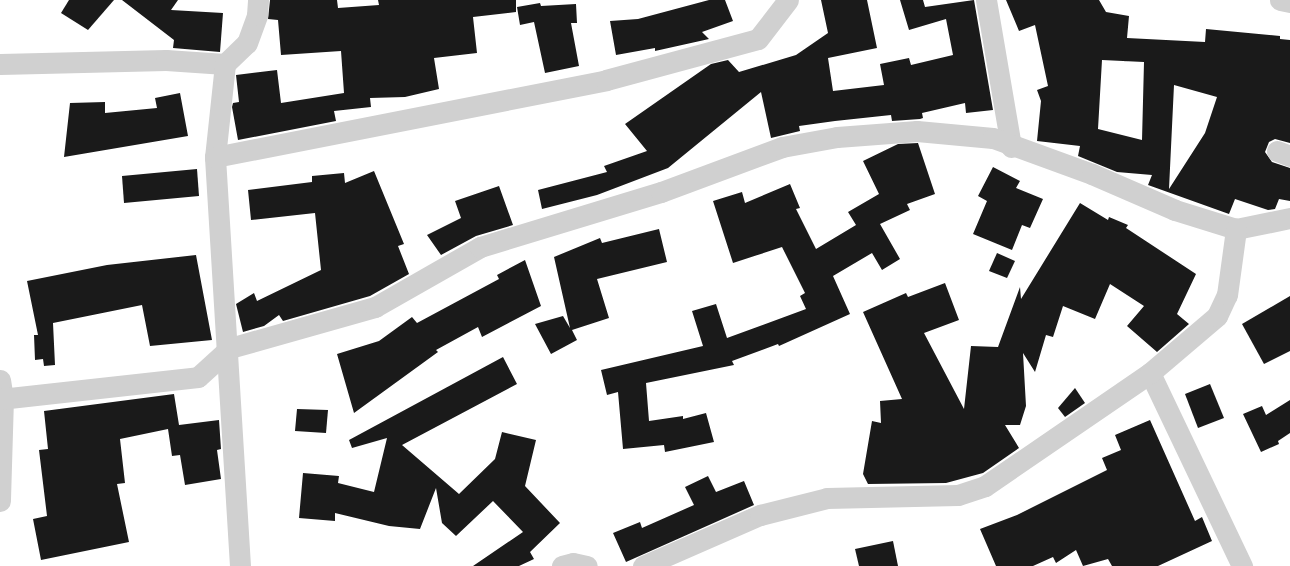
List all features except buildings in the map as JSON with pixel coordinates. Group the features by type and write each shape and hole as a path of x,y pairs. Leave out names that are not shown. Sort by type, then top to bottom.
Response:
{"street":[{"path":"240,566 230,348 215,157 226,64 247,43 257,15 258,0"},
{"path":"215,157 606,80 758,39 788,0"},
{"path":"986,0 1011,147"},
{"path":"1280,0 1290,2"},
{"path":"0,64 166,60 226,64"},
{"path":"0,501 1,392 198,377 230,348 375,307 480,246 661,192 782,146 917,131 993,138 1011,147 1092,174 1175,210 1236,230 1290,218"},
{"path":"643,566 760,514 827,498 958,495 985,486 1150,373 1217,316 1227,295 1236,230"},
{"path":"1150,373 1242,566"},
{"path":"562,566 573,563 587,566"}]}
